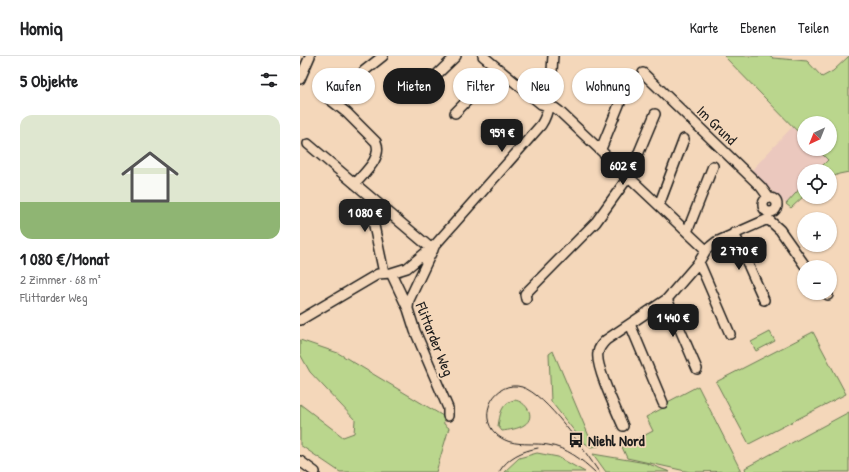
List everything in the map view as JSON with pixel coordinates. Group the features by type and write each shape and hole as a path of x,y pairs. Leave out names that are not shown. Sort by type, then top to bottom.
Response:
{"street":[{"path":"300,79 310,56"},
{"path":"368,68 383,56"},
{"path":"444,68 456,56"},
{"path":"483,56 497,68"},
{"path":"300,320 378,274 406,268 433,247 541,125 546,117 548,107 553,56"},
{"name":"Im Grund","path":"644,74 761,187 769,198 775,200 776,206 768,215"},
{"path":"509,78 541,104 555,108 559,111 706,250"},
{"path":"336,104 347,113 376,142 378,147 378,155 355,184"},
{"path":"455,114 465,104"},
{"path":"601,150 619,104"},
{"path":"526,299 525,294 596,222 629,176 655,114"},
{"path":"658,205 684,139"},
{"path":"308,144 433,247"},
{"path":"688,232 713,166"},
{"name":"Flittarder Weg","path":"372,198 369,202 388,273 408,308 414,331 448,408 448,416"},
{"path":"623,426 601,371 597,354 600,347 606,340 667,299 699,262 706,250 716,242 768,215 801,260"},
{"path":"734,233 764,300"},
{"path":"408,308 409,300 433,247"},
{"path":"699,262 730,334"},
{"path":"667,299 697,369"},
{"path":"630,324 663,404"},
{"path":"300,461 315,472"}],"shaded area":[{"path":"793,126 797,130 797,156 825,156 828,159 823,164 797,164 797,192 786,204 751,171"}],"green space":[{"path":"724,56 771,56 773,58 807,61 822,77 833,71 849,56 849,172 837,175 837,164 824,164 828,160 824,156 837,156 837,116 797,116 797,131"},
{"path":"797,192 797,202 791,208 786,204"},
{"path":"770,332 775,341 756,351 751,342"},
{"path":"813,332 846,394 749,444 716,382"},
{"path":"300,340 338,353 443,416 444,424 449,428 436,472 340,472 300,445 300,404 343,437 354,433 355,420 310,372 300,354"},
{"path":"553,351 591,441 599,446 591,447 583,442 551,401 549,354"},
{"path":"698,386 741,471 690,472 627,458 622,447 653,431 646,417 663,408 662,405"},
{"path":"514,400 526,406 530,414 530,418 528,422 522,426 502,431 498,426 502,410 506,404"},
{"path":"849,412 849,472 746,472 745,468"},
{"path":"537,453 558,457 585,472 504,472 519,458"},
{"path":"593,454 646,463 670,472 606,472"}],"tram line":[{"path":"595,472 568,451 555,446 515,443 496,434 490,426 488,418 488,409 491,401 504,388 512,386 522,387 532,392 564,424 599,472"},
{"path":"499,472 511,459 526,451 538,448"}],"place":[{"name":"Niehl Nord","path":"576,440"}]}
